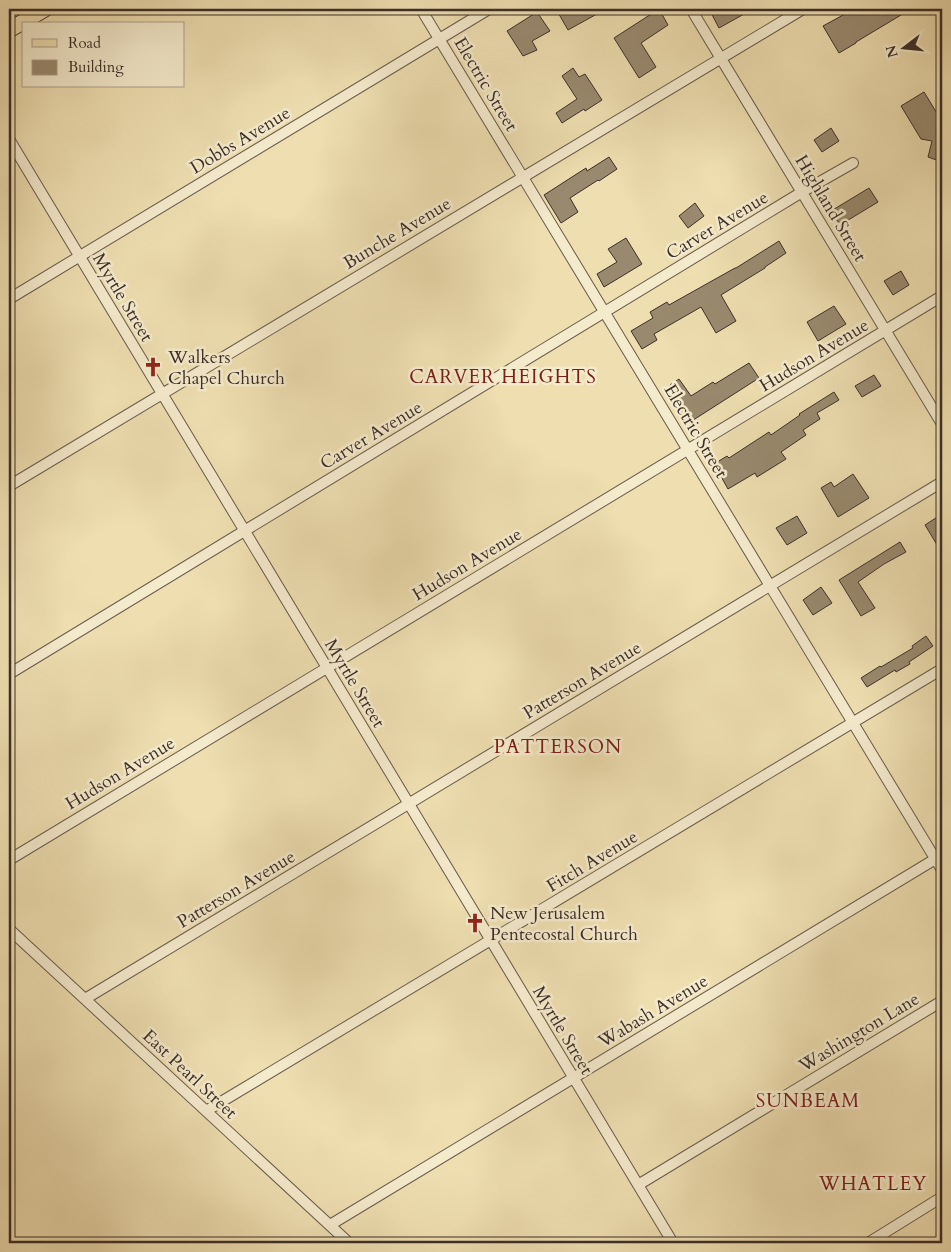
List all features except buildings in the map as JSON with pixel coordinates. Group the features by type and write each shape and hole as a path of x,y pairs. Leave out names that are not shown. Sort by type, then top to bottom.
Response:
{"main road":[{"path":"23,22 45,9"},
{"path":"9,30 22,22"}],"street":[{"name":"Electric Street","path":"421,9 853,722 939,857 942,870"},
{"name":"Dobbs Avenue","path":"9,300 489,9"},
{"name":"Highland Street","path":"692,9 942,424"},
{"name":"Bunche Avenue","path":"9,486 803,9"},
{"name":"Myrtle Street","path":"9,139 673,1243"},
{"name":"Carver Avenue","path":"9,674 802,192 853,163"},
{"name":"Hudson Avenue","path":"9,860 942,296"},
{"name":"Patterson Avenue","path":"85,999 942,482"},
{"name":"Fitch Avenue","path":"206,1111 942,669"},
{"name":"Wabash Avenue","path":"330,1225 939,857"},
{"name":"East Pearl Street","path":"9,929 349,1243"},
{"name":"Washington Lane","path":"638,1185 942,1000"},
{"path":"868,1243 942,1197"}],"place":[{"name":"Walkers Chapel Church","path":"153,367"},
{"name":"New Jerusalem Pentecostal Church","path":"475,923"}],"district":[{"name":"CARVER HEIGHTS","path":"503,376"},
{"name":"PATTERSON","path":"558,746"},
{"name":"SUNBEAM","path":"808,1100"},
{"name":"WHATLEY","path":"873,1183"}]}
